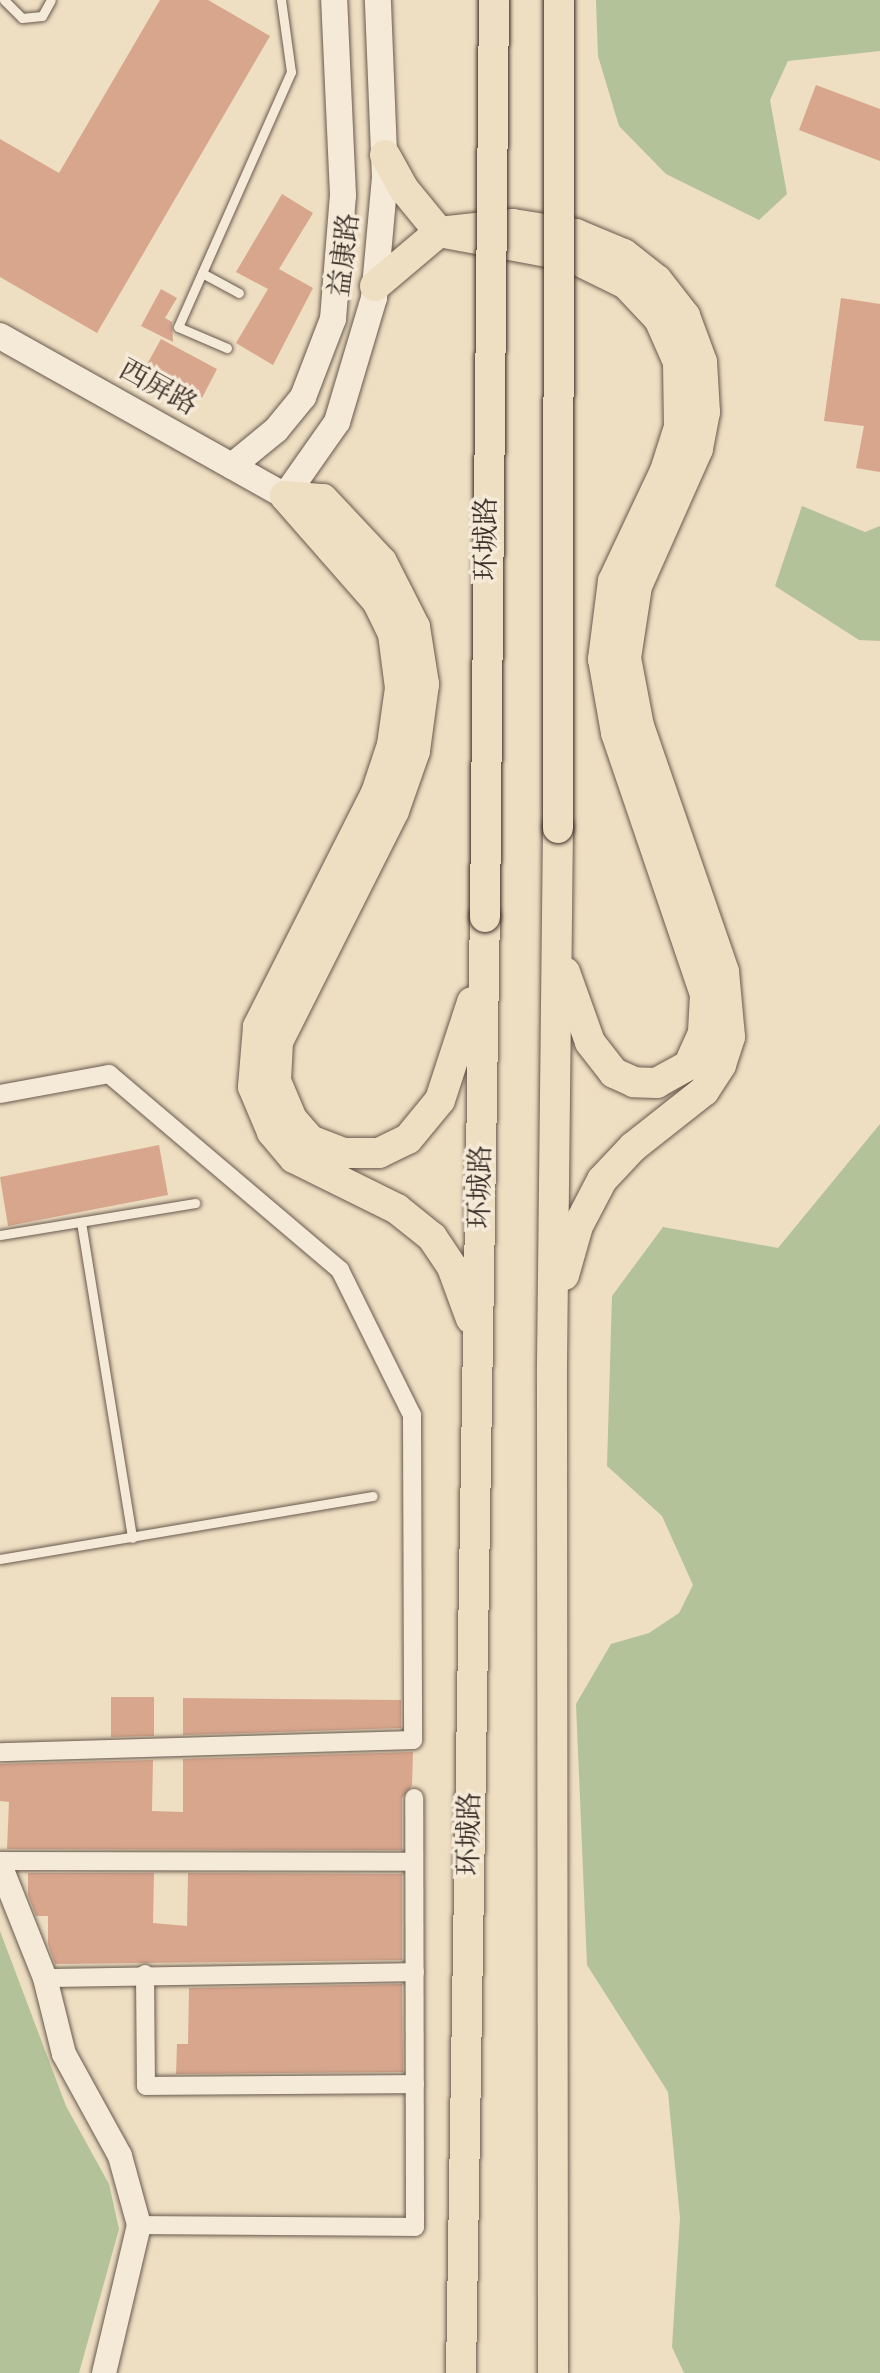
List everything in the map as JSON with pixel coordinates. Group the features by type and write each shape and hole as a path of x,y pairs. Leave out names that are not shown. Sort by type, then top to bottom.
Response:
{"main road":[{"name":"益康路","path":"232,466 266,440 303,397 333,319 343,206 334,0"},
{"name":"益康路","path":"285,496 337,422 375,286 385,155 378,0"},
{"name":"环城路","path":"461,2373 485,931 494,0"},
{"path":"553,2373 552,1350 558,828 559,0"},
{"path":"385,155 403,188 439,232 569,256 612,274 659,319 681,379 675,442 613,581 603,659 616,733 705,994 703,1033 686,1069 650,1083 614,1073 582,1024 557,940"},
{"path":"375,286 439,232 534,226 615,249 648,271 677,303 697,345 704,375 698,449 637,586 626,658 639,726 724,972 730,1037 721,1065 704,1091 624,1155 596,1190 569,1254 552,1350"},
{"name":"西屏路","path":"0,336 285,496"},
{"path":"285,496 323,499 382,562 415,627 424,684 415,751 394,811 278,1042 278,1089 301,1131 326,1148 362,1155 394,1148 417,1132 433,1113 453,1067 485,931"},
{"path":"285,496 377,601 393,634 400,688 392,745 376,793 258,1027 253,1087 272,1132 294,1158 397,1209 432,1237 458,1279 478,1353"}],"street":[{"path":"0,1094 109,1074 340,1270 412,1415 413,1740 0,1752"},
{"path":"139,2225 415,2227 414,1798"},
{"path":"104,2373 139,2225 120,2156 64,2054 45,1978 0,1863 414,1862"},
{"path":"45,1978 415,1972"},
{"path":"145,1974 146,2086 415,2084"}],"lane":[{"path":"4,0 22,18 42,16 51,0"},
{"path":"227,348 178,327 291,72 281,0"},
{"path":"202,273 239,293"},
{"path":"0,1235 195,1203"},
{"path":"81,1222 132,1538"},
{"path":"0,1559 373,1496"}],"green space":[{"path":"596,0 880,0 880,51 788,61 770,100 787,194 759,220 666,174 619,126 598,56"},
{"path":"802,506 865,532 880,526 880,641 859,640 775,586"},
{"path":"880,1124 880,2373 684,2373 672,2347 680,2218 668,2092 587,1965 576,1704 611,1644 649,1633 679,1613 693,1585 662,1516 607,1466 612,1296 663,1227 778,1248"},
{"path":"0,1931 66,2106 109,2184 119,2229 79,2373 0,2373"}],"building":[{"path":"160,0 208,0 270,36 97,333 0,277 0,139 59,173"},
{"path":"816,85 880,109 880,161 799,130"},
{"path":"282,194 313,213 279,269 313,288 273,365 236,343 268,289 236,272"},
{"path":"161,289 177,298 165,318 172,322 173,342 141,326"},
{"path":"841,298 880,304 880,472 856,468 864,426 824,421"},
{"path":"161,339 217,369 202,398 145,368"},
{"path":"159,1145 168,1195 8,1226 0,1177"},
{"path":"111,1697 154,1697 154,1736 111,1737"},
{"path":"183,1698 401,1700 401,1728 183,1735"},
{"path":"413,1752 412,1786 402,1798 402,1850 7,1849 9,1802 0,1801 0,1764 153,1760 152,1811 183,1812 183,1759"},
{"path":"28,1873 154,1873 153,1923 187,1926 188,1873 402,1874 402,1960 55,1964 48,1944 48,1916 36,1916 28,1895"},
{"path":"402,1984 403,2072 176,2074 177,2044 188,2044 189,1988"}]}
